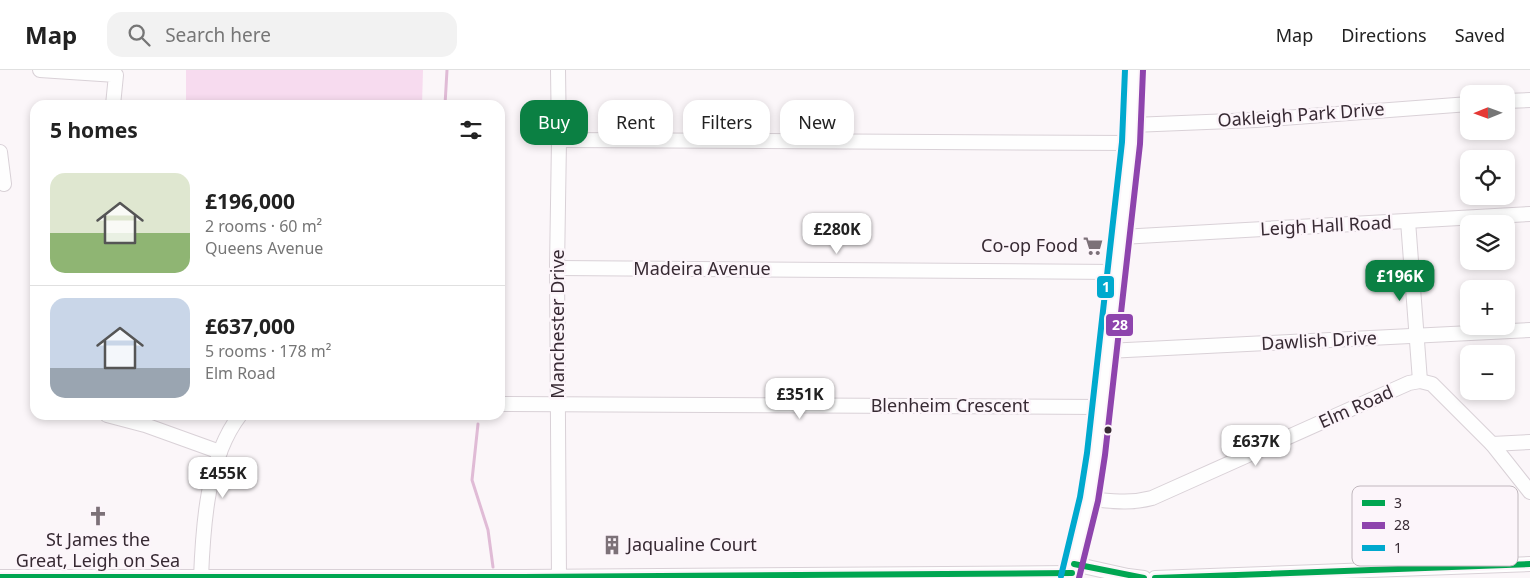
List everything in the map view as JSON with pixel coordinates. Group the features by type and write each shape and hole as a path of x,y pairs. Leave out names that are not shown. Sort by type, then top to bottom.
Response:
{"main road":[{"path":"1072,572 1096,454 1131,143 1134,70"}],"street":[{"path":"40,70 116,75 114,100"},
{"name":"Manchester Drive","path":"558,70 558,100"},
{"path":"1515,101 1530,100"},
{"name":"Oakleigh Park Drive","path":"1132,125 1256,120 1460,104"},
{"path":"588,140 1131,143"},
{"name":"Manchester Drive","path":"559,145 557,268 559,577"},
{"path":"0,152 4,184"},
{"name":"Leigh Hall Road","path":"1121,237 1530,214"},
{"path":"1408,221 1420,381 1432,384 1492,444 1530,492"},
{"name":"Madeira Avenue","path":"557,268 1117,272"},
{"name":"Dawlish Drive","path":"1107,351 1530,330"},
{"name":"Elm Road","path":"1088,499 1121,503 1137,502 1152,498 1409,383 1420,381"},
{"name":"Blenheim Crescent","path":"505,404 1101,408"},
{"path":"126,420 145,425 220,452"},
{"path":"201,578 206,505 220,452 237,420"},
{"path":"1492,444 1530,442"},
{"path":"1155,578 1476,566"},
{"path":"0,578 559,577 1072,572 1144,578"}],"shaded area":[{"path":"186,70 423,70 422,100 186,100"}],"waterway":[{"path":"445,100 447,70"},
{"path":"478,424 472,480 488,530 493,567"}],"transit line":[{"name":"1","path":"1061,576 1080,497 1087,453 1122,142 1125,70"},
{"name":"28","path":"1079,578 1098,501 1105,455 1140,144 1143,70"},
{"name":"3","path":"1074,564 1144,578"},
{"name":"3","path":"1518,564 1530,564"},
{"name":"3","path":"1155,578 1476,566"},
{"name":"3","path":"0,577 523,577 1072,573"}],"place":[{"name":"Co-op Food","path":"1093,246"},
{"name":"St James the Great, Leigh on Sea","path":"98,516"},
{"name":"Jaqualine Court","path":"612,545"}]}
